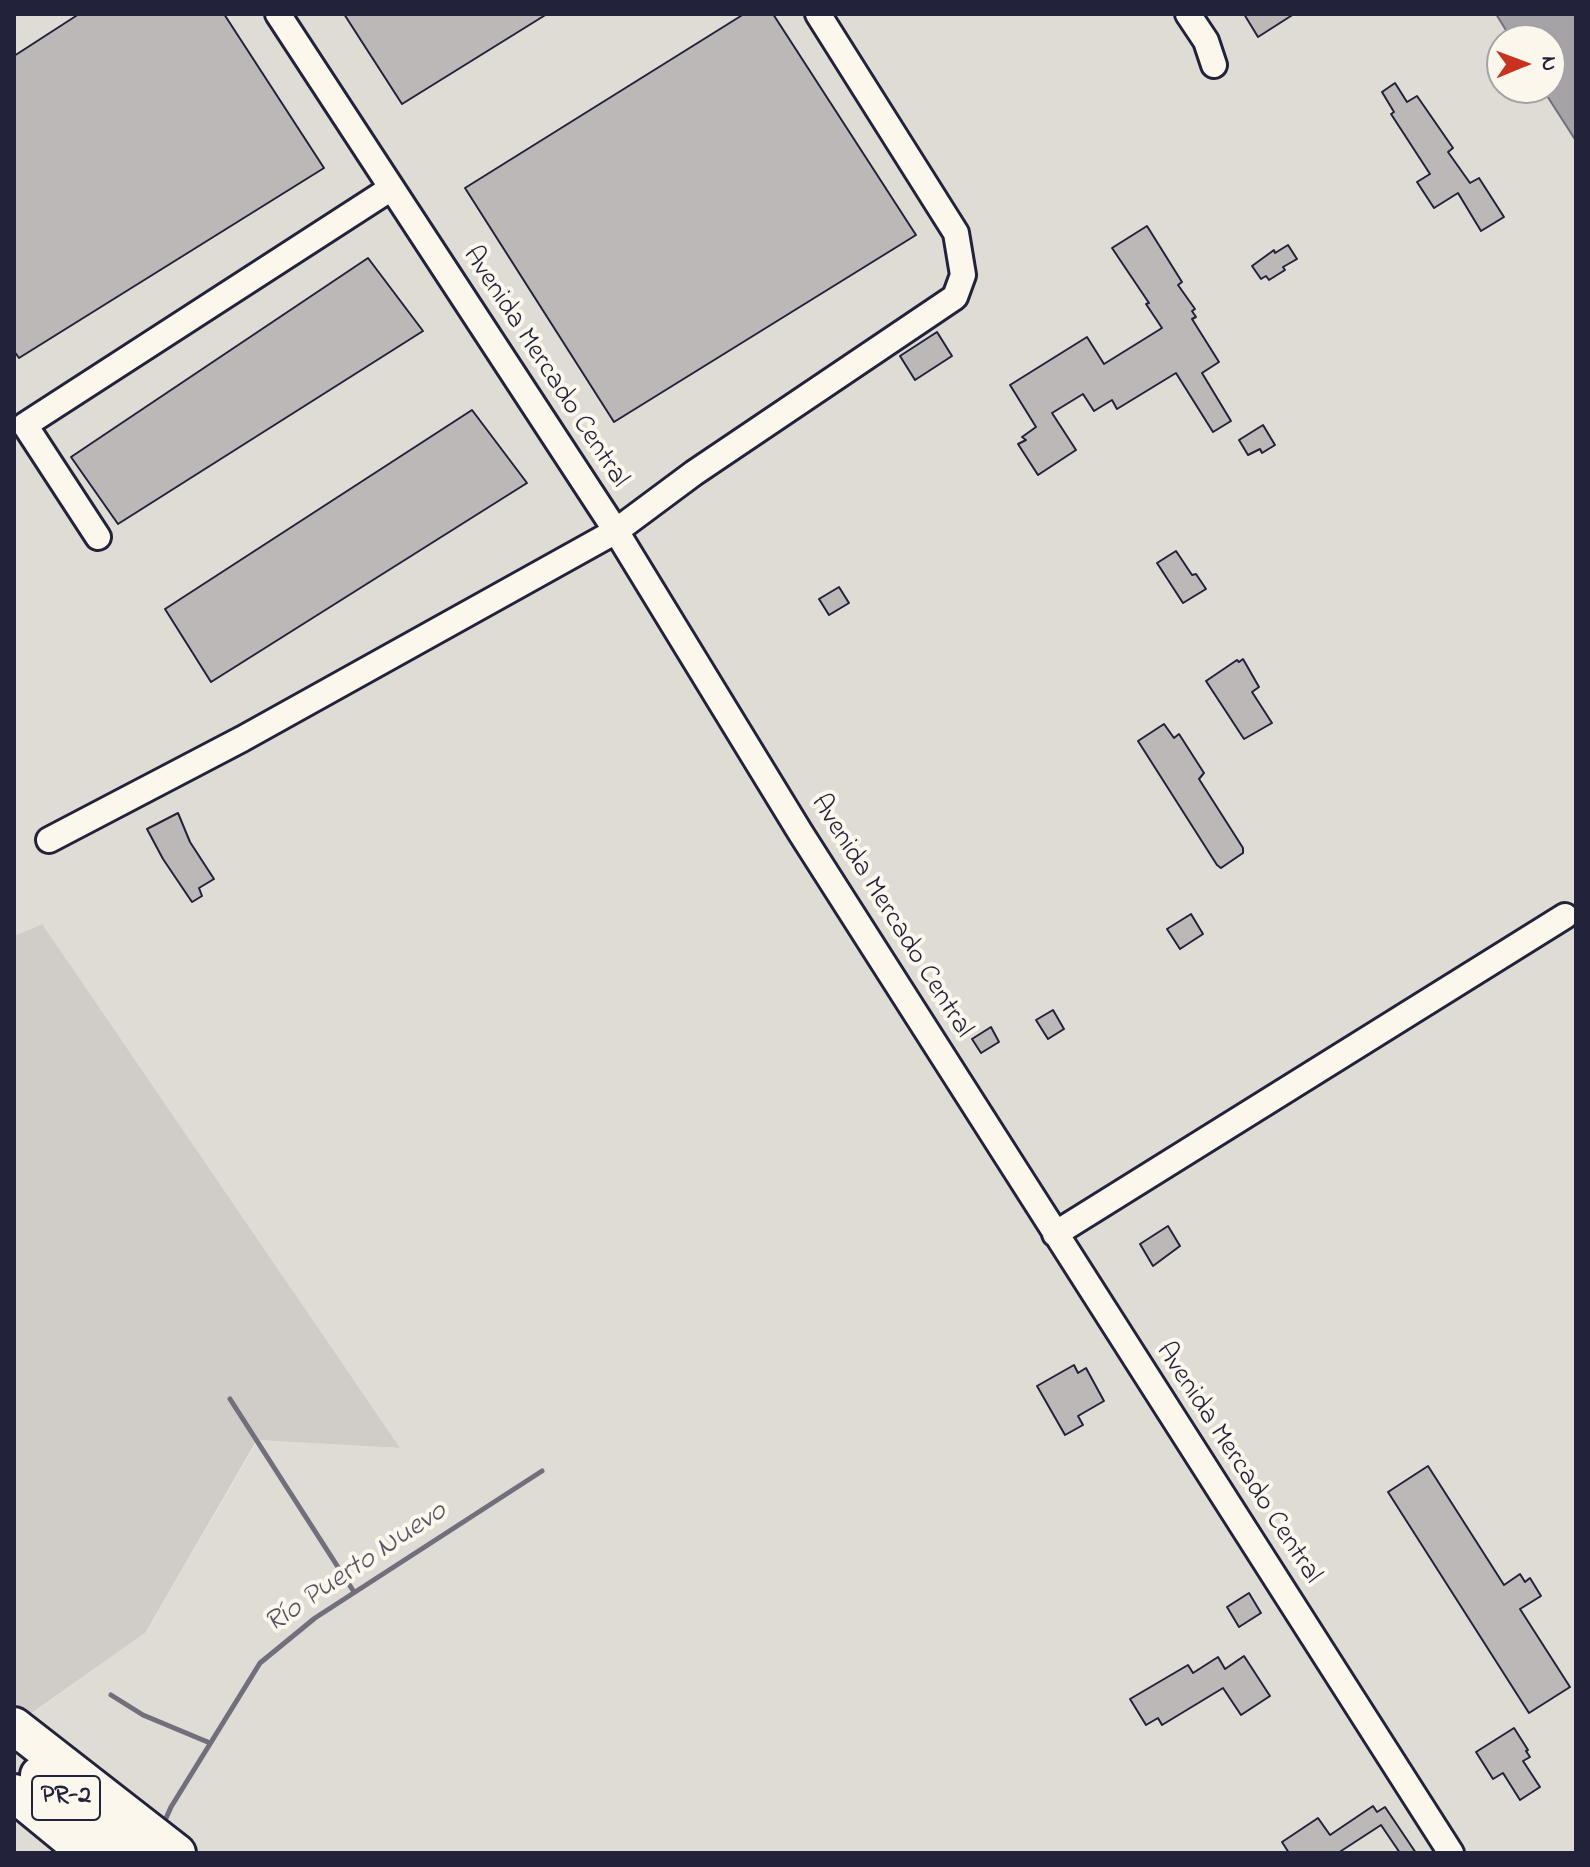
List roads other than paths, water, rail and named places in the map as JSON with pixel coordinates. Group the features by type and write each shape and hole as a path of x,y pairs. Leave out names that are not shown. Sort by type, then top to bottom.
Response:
{"highway":[{"path":"14,1726 118,1841 177,1853"},
{"name":"PR-2","path":"14,1755 118,1841"},
{"name":"PR-2","path":"14,1793 118,1841"}],"street":[{"name":"Avenida Mercado Central","path":"278,14 616,531 800,832 1451,1853"},
{"path":"49,840 242,739 616,531 694,473 955,297 963,275 956,233 818,14"},
{"path":"1188,14 1206,41 1214,65"},
{"path":"98,537 25,425 390,189"},
{"path":"1055,1234 1565,916"}],"waterway":[{"path":"230,1399 354,1592"},
{"name":"Río Puerto Nuevo","path":"163,1825 260,1663 315,1618 542,1471"},
{"path":"111,1695 143,1715 210,1743"}]}
